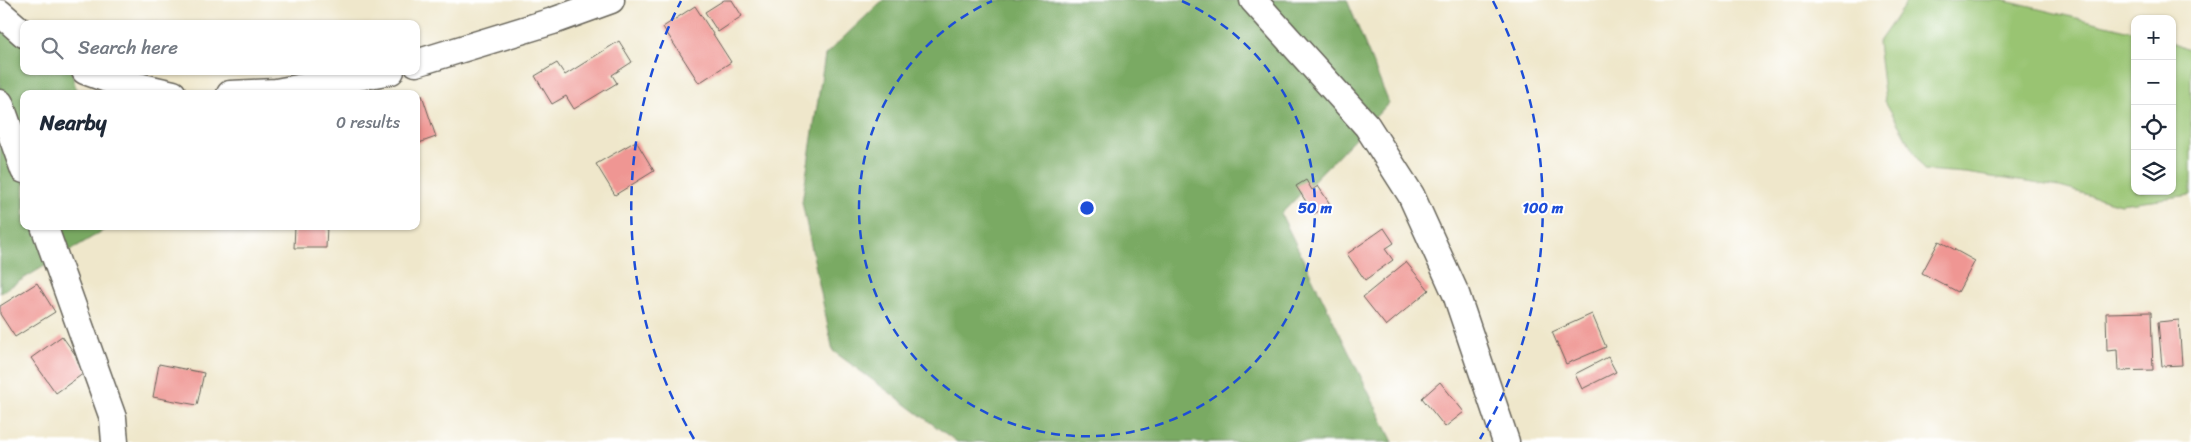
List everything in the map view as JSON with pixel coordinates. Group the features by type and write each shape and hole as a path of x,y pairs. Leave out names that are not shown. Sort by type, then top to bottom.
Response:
{"street":[{"path":"420,62 553,21 611,0"},
{"path":"1253,0 1367,126 1411,195 1456,294 1506,442"},
{"path":"0,13 20,30"},
{"path":"96,75 155,90"},
{"path":"287,90 369,75"},
{"path":"0,103 20,159"},
{"path":"45,230 113,418 115,442"}],"green space":[{"path":"883,0 1347,0 1389,103 1281,214 1393,442 957,442 833,351 802,202 825,55"},
{"path":"1908,0 2001,0 2131,31 2131,195 2176,195 2176,44 2191,50 2191,195 2120,204 2060,187 1965,173 1924,170 1885,101 1878,43"},
{"path":"0,13 20,30 20,75 73,75 76,90 20,90 20,230 104,230 0,293"}],"building":[{"path":"724,0 732,0 742,16 718,32 705,12"},
{"path":"695,6 731,62 699,83 663,27"},
{"path":"619,41 632,62 612,75 617,83 574,109 566,96 552,104 535,76 557,63 565,75"},
{"path":"422,95 436,137 420,143 420,96"},
{"path":"636,141 654,171 615,195 596,164"},
{"path":"1306,180 1312,190 1318,186 1330,204 1314,214 1296,186"},
{"path":"1384,228 1394,243 1385,249 1393,260 1365,280 1347,254"},
{"path":"295,230 327,230 326,248 294,248"},
{"path":"1939,241 1975,261 1958,292 1922,273"},
{"path":"1406,262 1429,290 1386,326 1363,297"},
{"path":"37,283 55,312 15,337 0,314 0,306"},
{"path":"2151,312 2153,370 2118,371 2117,350 2107,351 2106,313"},
{"path":"1592,314 1606,347 1566,364 1552,332"},
{"path":"2179,320 2182,365 2162,366 2158,322"},
{"path":"62,336 87,371 56,393 31,358"},
{"path":"1608,357 1616,372 1582,389 1575,374"},
{"path":"159,364 204,373 197,405 153,397"},
{"path":"1440,382 1464,412 1445,427 1422,398"}]}
